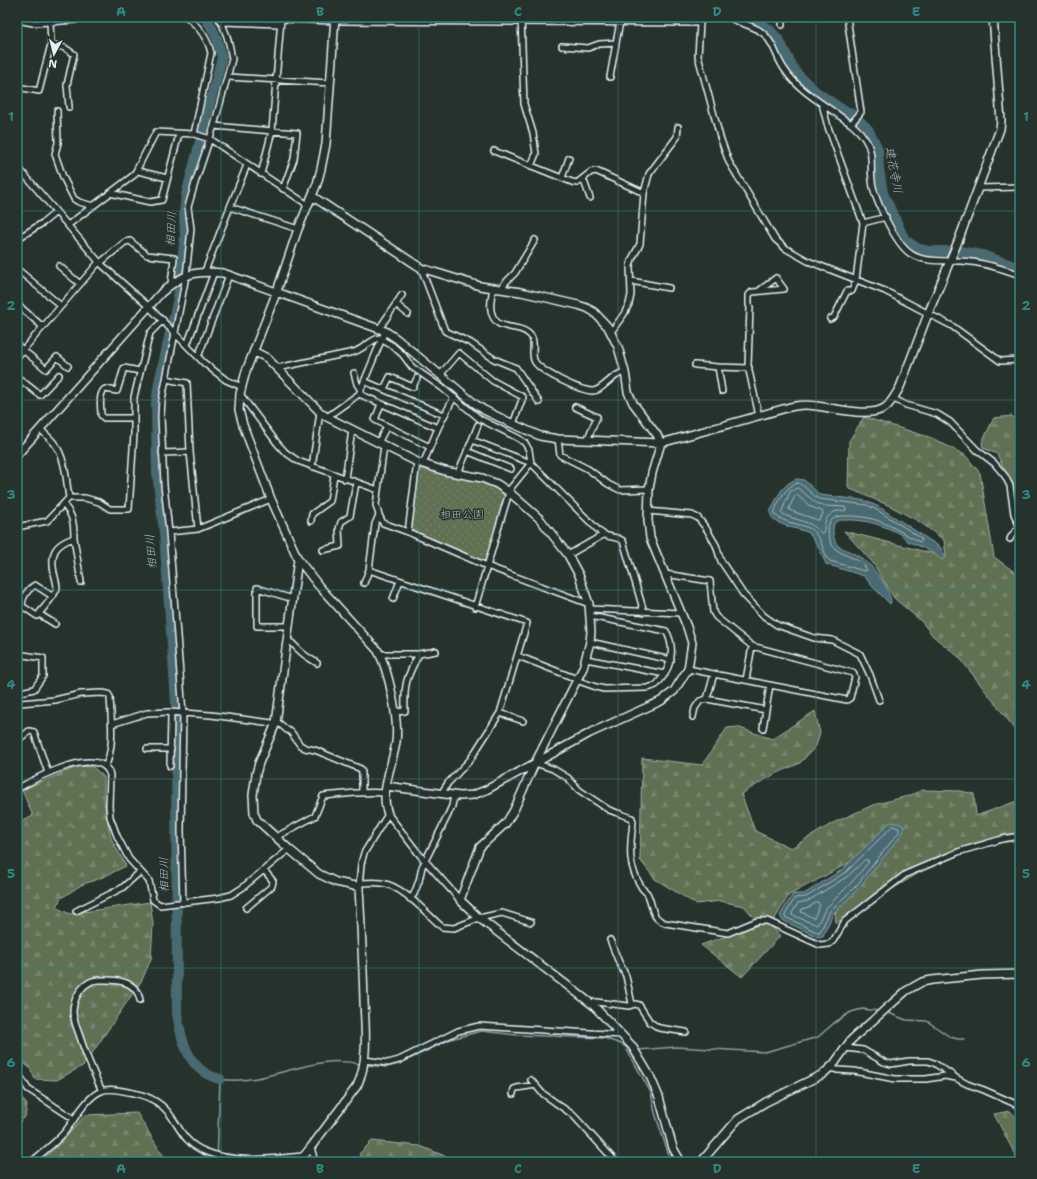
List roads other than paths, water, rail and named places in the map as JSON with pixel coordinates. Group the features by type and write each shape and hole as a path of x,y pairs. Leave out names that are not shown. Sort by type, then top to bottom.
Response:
{"street":[{"path":"188,17 196,24 209,45 211,53 194,134"},
{"path":"243,17 281,20"},
{"path":"703,17 700,23 698,42 699,62 728,162 775,239 785,248 808,261 885,291 952,326 1000,361 1020,360"},
{"path":"729,17 739,23 763,32 772,42 784,70 802,89 852,124 866,139 872,158 871,179 874,192 897,240 910,253 921,258 951,259 983,264 1020,275"},
{"path":"782,17 782,25"},
{"path":"847,17 861,112 852,124"},
{"path":"17,454 148,306 173,283 185,276 205,271 229,275 277,291 382,330 396,339 484,410 540,436 558,439 661,443 790,407 805,405 877,412 885,408 894,399 900,387 979,188 1000,129 1001,120 993,17"},
{"path":"181,903 182,713 162,453 161,416 162,400 185,276 191,229 188,207 214,126 232,59 231,50 219,19 522,19 700,23"},
{"path":"335,19 326,144 317,184 298,229 241,391 239,410 243,425 271,499 298,559 318,585 380,654 383,660 397,727 396,741 386,790 385,803 388,814 425,861 478,918 591,1003 622,1034 632,1046 650,1076 659,1097 673,1148 681,1162"},
{"path":"522,19 524,104 533,133 536,154 531,166"},
{"path":"17,20 33,23 75,20"},
{"path":"261,174 272,131 281,20"},
{"path":"17,87 39,91 51,44 50,22"},
{"path":"610,77 620,22"},
{"path":"562,46 588,48 598,44 616,43"},
{"path":"51,44 65,48 74,54 67,85 69,107"},
{"path":"228,76 330,83"},
{"path":"822,104 828,127 863,223 856,280 852,291 847,291 834,317 830,319"},
{"path":"56,111 58,143 55,154 63,177 74,199 93,206"},
{"path":"214,126 297,133 294,160 283,189"},
{"path":"611,332 624,314 629,304 631,295 630,266 640,244 644,193 649,174 677,137 678,127"},
{"path":"68,226 138,171 156,132 194,134 210,139 308,205"},
{"path":"110,193 150,202 162,200 179,134"},
{"path":"494,151 572,182 577,183 591,172 596,171 644,193"},
{"path":"562,178 569,158"},
{"path":"205,271 247,164"},
{"path":"17,166 100,262 163,320 198,357 241,391 285,452 298,461 312,467 378,490"},
{"path":"138,171 167,178"},
{"path":"583,178 590,198"},
{"path":"979,188 1020,187"},
{"path":"276,837 315,816 323,796 386,790 467,797 486,790 590,733 661,701 674,691 688,669 692,643 687,627 650,538 648,511 649,489 652,472 661,443 657,435 633,403 628,392 625,372 618,347 611,332 602,320 587,308 521,292 493,288 421,268 312,196"},
{"path":"230,206 298,229"},
{"path":"17,239 44,222 56,212"},
{"path":"863,223 886,217"},
{"path":"501,289 515,273 535,240"},
{"path":"17,357 100,262 125,242 130,241 147,255 174,258 173,283"},
{"path":"59,266 80,284"},
{"path":"421,268 445,331 471,343 494,359 516,368 539,402"},
{"path":"17,269 61,306"},
{"path":"187,345 214,272"},
{"path":"198,357 229,275"},
{"path":"631,281 669,288"},
{"path":"493,288 490,304 494,319 498,324 521,329 527,332 533,341 533,355 536,363 555,378 591,391 600,389 612,377 619,373 625,372"},
{"path":"759,291 749,294 748,305 750,308 749,368 759,416"},
{"path":"327,417 360,392 382,339 382,330 402,295"},
{"path":"17,304 43,327"},
{"path":"396,304 408,314"},
{"path":"17,527 47,521 69,498 85,498 98,502 110,509 129,509 134,397 150,333 163,320"},
{"path":"276,368 354,352 376,339 382,339 394,346 403,354 412,367 441,387 483,421 518,438 525,444 529,450 531,463 510,489 475,606"},
{"path":"17,344 46,369 57,357 68,366"},
{"path":"255,352 267,358 320,412 327,417 420,463 482,478 497,484 509,492 540,519 568,555 579,575 590,610 590,642 586,659 535,763 514,810 506,823 480,847 460,900"},
{"path":"440,375 459,352 493,381 523,397 512,424"},
{"path":"695,365 749,368"},
{"path":"718,367 722,390"},
{"path":"134,418 104,418 101,414 101,397 102,392 105,389 117,391 124,368 140,372"},
{"path":"354,373 360,392 381,404 438,428"},
{"path":"17,377 40,395 59,375"},
{"path":"384,389 390,377 413,386 417,378"},
{"path":"166,379 187,383 190,452 198,529"},
{"path":"364,381 444,415"},
{"path":"408,532 420,463 430,447 444,415 454,397"},
{"path":"894,399 906,405 937,414 950,422 977,450 994,463 1005,476 1010,486 1014,514 1020,527 1012,535 1010,540"},
{"path":"381,404 375,420 430,447"},
{"path":"575,407 597,417 587,440"},
{"path":"312,467 320,412"},
{"path":"458,473 478,424"},
{"path":"387,426 381,444 376,505 383,523 408,532 590,610 666,631 672,651 671,660 665,674 657,685 647,688 604,689 577,680 518,656"},
{"path":"40,429 54,442 59,452 64,465 69,498"},
{"path":"345,478 352,430"},
{"path":"558,439 560,455 588,469 608,484 620,490 649,489"},
{"path":"472,440 531,463 604,535 618,538 622,541 644,612"},
{"path":"467,451 511,469"},
{"path":"162,453 190,452"},
{"path":"311,521 312,514 330,501 334,474"},
{"path":"323,550 340,546 339,529 341,522 350,516 356,483"},
{"path":"169,532 198,529 271,499"},
{"path":"63,504 72,516 81,582"},
{"path":"648,511 698,518 716,545 720,560 743,594 764,616 778,625 814,638 832,640 860,654 870,675 879,700"},
{"path":"364,583 369,570 375,524 379,515"},
{"path":"568,555 604,535"},
{"path":"39,614 57,588 53,566 55,550 63,542 74,538"},
{"path":"298,559 276,723 259,763 255,784 252,806 256,820 319,874 336,882 359,885 382,883 389,885 410,899 442,927 454,928 478,918 502,913 531,922"},
{"path":"369,570 528,623 500,713 470,760 448,782 441,794"},
{"path":"665,574 710,581 713,612 716,617 752,646 852,673 855,677 850,698 847,700 688,669"},
{"path":"393,599 400,581"},
{"path":"52,596 35,585 28,589 22,606 37,616 39,614 55,624"},
{"path":"289,626 256,626 257,588 293,599"},
{"path":"590,610 681,613"},
{"path":"287,640 292,642 299,650 317,663"},
{"path":"590,642 671,660"},
{"path":"746,680 752,646"},
{"path":"380,654 419,654 436,651"},
{"path":"17,654 43,658 44,676 34,689 17,693"},
{"path":"395,712 405,712 406,682 408,674 419,654"},
{"path":"586,659 665,674"},
{"path":"707,699 714,674"},
{"path":"763,728 770,685"},
{"path":"17,705 20,703 55,700 81,694 108,694 110,697 112,724 110,754 106,767"},
{"path":"693,717 700,701 707,699 766,710"},
{"path":"112,724 147,713 182,713 211,715 280,724 291,732 300,745 305,748 315,750 361,769 362,792"},
{"path":"170,766 172,713"},
{"path":"500,713 523,721"},
{"path":"17,741 29,730 34,732 48,773"},
{"path":"147,749 170,749"},
{"path":"17,789 48,773 80,762 100,763 106,767 109,770 110,775 110,817 117,836 129,859 148,881 152,900 160,905 219,898 231,895 242,888 289,849"},
{"path":"535,763 553,769 568,778 579,790 609,810 632,818 633,822 630,855 634,871 642,888 648,894 654,916 658,920 665,923 728,933 757,921 767,921 820,945 829,944 833,941 845,922 906,874 958,852 1002,839 1020,836"},
{"path":"410,899 414,894 419,881 422,867 448,818 454,796"},
{"path":"31,1162 63,1134 93,1096 102,1091 113,1090 138,1094 159,1104 168,1112 183,1135 192,1144 203,1151 241,1159 301,1159 357,1086 363,1072 363,958 359,885 361,864 364,853 388,814"},
{"path":"246,908 272,886 273,881 264,870"},
{"path":"76,911 122,888 140,872"},
{"path":"610,940 626,976 632,1004"},
{"path":"701,1162 738,1119 766,1102 819,1076 830,1068 851,1040 906,991 922,982 982,975 1020,974"},
{"path":"102,1091 85,1052 75,1022 73,1013 74,1003 82,988 93,980 114,980 126,982 134,987 140,1000"},
{"path":"591,1003 596,1002 629,1006 632,1004 639,1006 650,1022 659,1028 686,1032"},
{"path":"364,1060 388,1063 399,1060 458,1030 479,1026 622,1034"},
{"path":"845,1048 863,1050 884,1062 891,1064 909,1061 928,1061 934,1063 967,1084 1020,1106"},
{"path":"830,1068 895,1079 926,1079 945,1076 956,1078"},
{"path":"17,1074 28,1089 74,1119"},
{"path":"531,1080 542,1093 573,1116 616,1162"},
{"path":"513,1094 514,1089 536,1085"},
{"path":"311,1147 315,1162"}],"water":[{"path":"797,479 804,480 820,495 861,500 879,507 940,547 944,554 944,559 942,560 922,547 909,542 900,534 880,525 853,520 837,521 833,526 833,533 838,546 858,556 871,566 888,591 891,602 890,604 864,576 826,564 819,548 809,533 786,526 772,517 770,512 780,492 787,484"},
{"path":"891,822 901,824 904,827 903,833 859,888 833,914 823,936 818,937 782,920 780,915 793,894 804,894 843,869"}],"waterway":[{"name":"相田川","path":"204,17 213,31 222,57 186,195 184,212 185,235 178,298 159,382 156,404 157,472 164,533 176,702 177,1013 181,1034 188,1054 201,1070 220,1079"},
{"name":"建花寺川","path":"745,17 756,21 769,29 779,40 796,73 814,90 840,108 852,114 868,129 878,149 879,169 883,193 905,240 917,248 929,251 960,251 982,255 1020,268"},
{"path":"638,1050 676,1047 765,1052 818,1037 834,1023 851,1012 862,1009 879,1011"},
{"path":"886,1012 906,1020 927,1021 950,1037 964,1039"},
{"path":"366,1065 387,1067 399,1064 451,1039 481,1031 517,1035 604,1038 621,1044 630,1050"},
{"path":"627,1050 651,1093 655,1113 671,1162"},
{"path":"217,1162 220,1079 238,1080 255,1078 325,1062 360,1064"}],"park label":[{"name":"相田公園","path":"462,514"}]}
